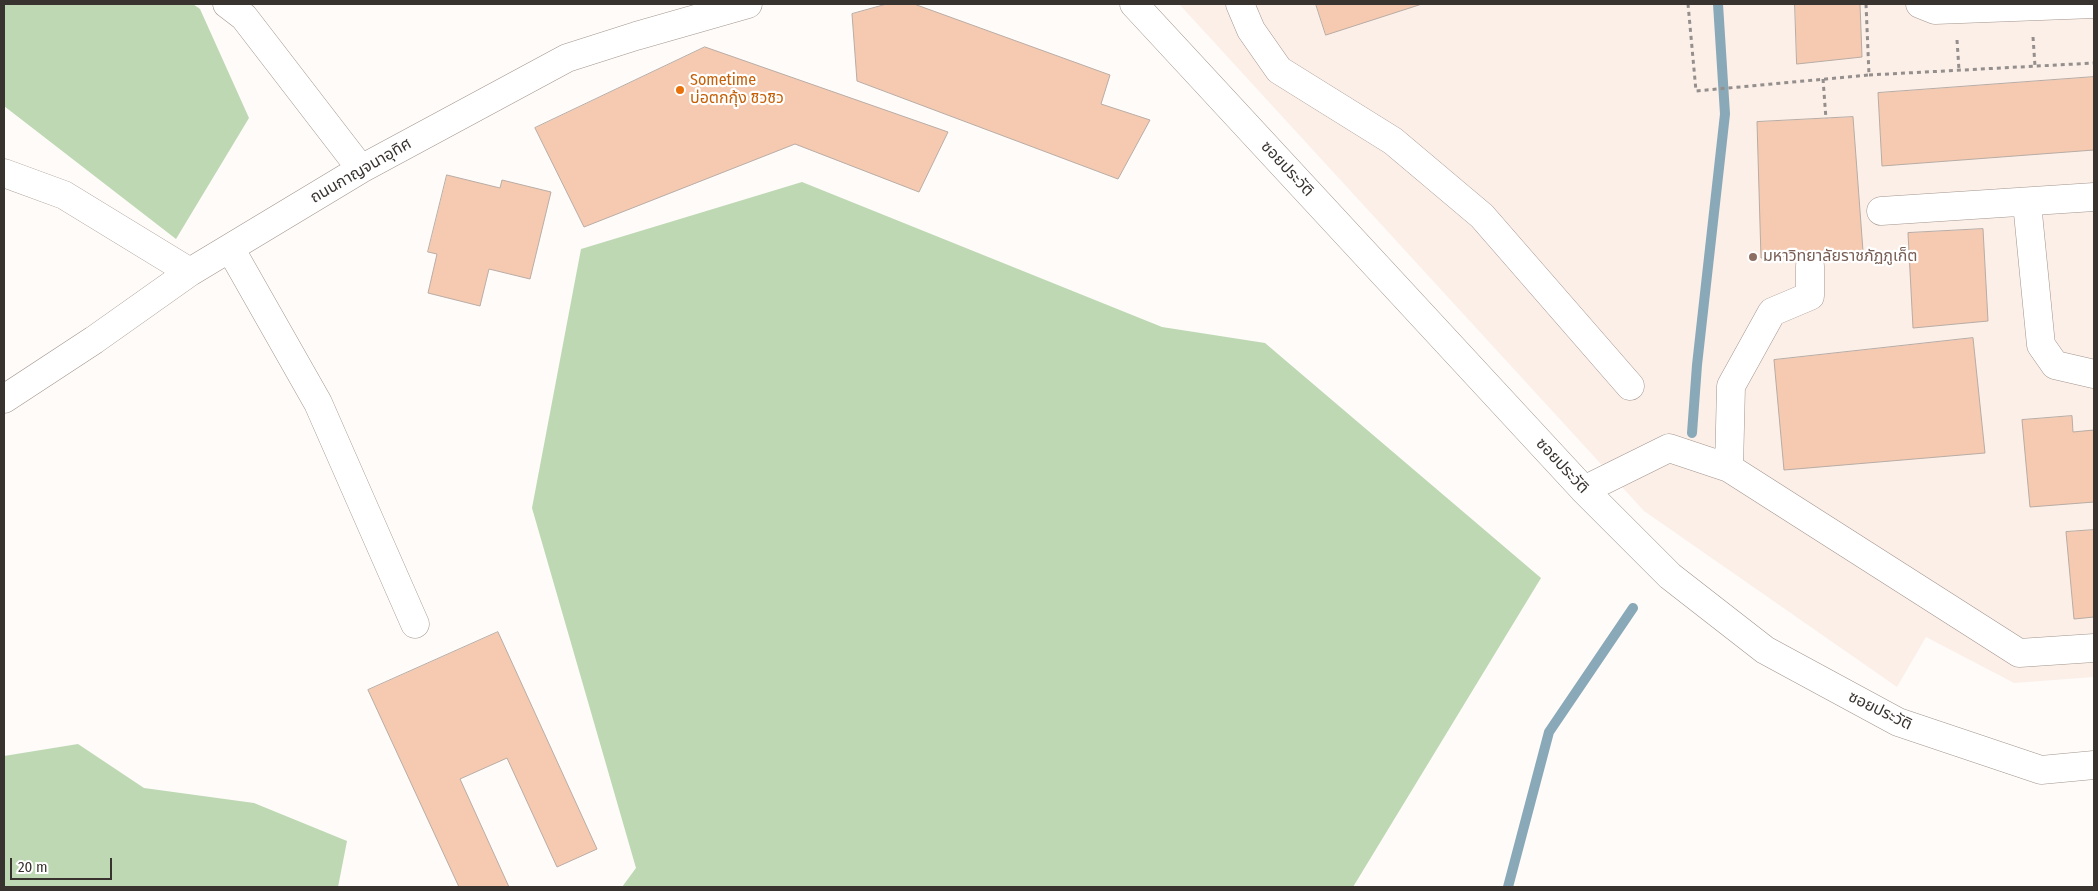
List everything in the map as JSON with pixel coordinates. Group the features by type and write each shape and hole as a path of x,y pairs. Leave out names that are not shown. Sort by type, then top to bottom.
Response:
{"street":[{"path":"227,4 244,17 361,169"},
{"name":"ถนนกาญจนาอุทิศ","path":"4,399 94,340 190,272 361,169 567,58 701,10 748,4"},
{"name":"ซอยประวัติ","path":"1134,4 1584,490 1670,576 1766,650 1889,718 2041,770 2094,766"},
{"path":"1240,4 1251,30 1279,70 1393,141 1482,216 1630,386"},
{"path":"1920,4 1935,10 2094,4"},
{"path":"4,173 64,195 190,272"},
{"path":"1881,211 2027,203 2094,197"},
{"path":"2027,203 2041,345 2056,365 2094,374"},
{"path":"230,248 318,403 415,624"},
{"path":"1729,468 1731,386 1772,312 1810,296 1810,266"},
{"path":"1584,490 1669,448 1729,468 2019,652 2094,648"}],"path":[{"path":"1688,4 1696,91 1870,74 2094,63"},
{"path":"1866,4 1870,74"},
{"path":"1823,79 1826,119"}],"shaded area":[{"name":"มหาวิทยาลัยราชภัฏภูเก็ต","path":"1179,4 2094,4 2094,677 2014,683 1926,637 1897,687 1644,511"}],"green space":[{"path":"4,4 193,4 200,9 249,118 176,239 4,106"},
{"path":"802,182 1162,327 1265,343 1541,578 1353,887 622,887 636,868 532,508 581,249"},
{"path":"78,744 144,788 254,803 347,841 338,887 4,887 4,756"}],"building":[{"path":"887,4 914,4 1110,75 1101,104 1150,120 1118,179 857,81 852,14"},
{"path":"1316,4 1422,4 1326,35"},
{"path":"1795,4 1860,4 1862,57 1797,64"},
{"path":"705,47 948,132 919,192 795,144 584,227 535,128"},
{"path":"2094,77 2094,150 1882,166 1878,93"},
{"path":"1853,117 1863,251 1761,258 1757,122"},
{"path":"447,175 500,188 502,180 551,192 530,279 489,269 480,306 428,293 437,254 428,252"},
{"path":"1983,229 1988,321 1913,328 1908,233"},
{"path":"1973,338 1985,453 1784,470 1774,360"},
{"path":"2072,416 2073,432 2094,430 2094,502 2030,507 2022,420"},
{"path":"2094,530 2094,617 2074,619 2066,532"},
{"path":"498,632 597,849 557,867 507,758 460,779 509,887 459,887 368,690"}],"waterway":[{"path":"1692,433 1697,365 1725,114 1718,4"},
{"path":"1508,887 1549,732 1633,608"}],"place":[{"name":"Sometime บ่อตกกุ้ง ชิวชิว","path":"680,90"},
{"name":"มหาวิทยาลัยราชภัฏภูเก็ต","path":"1753,257"}]}
